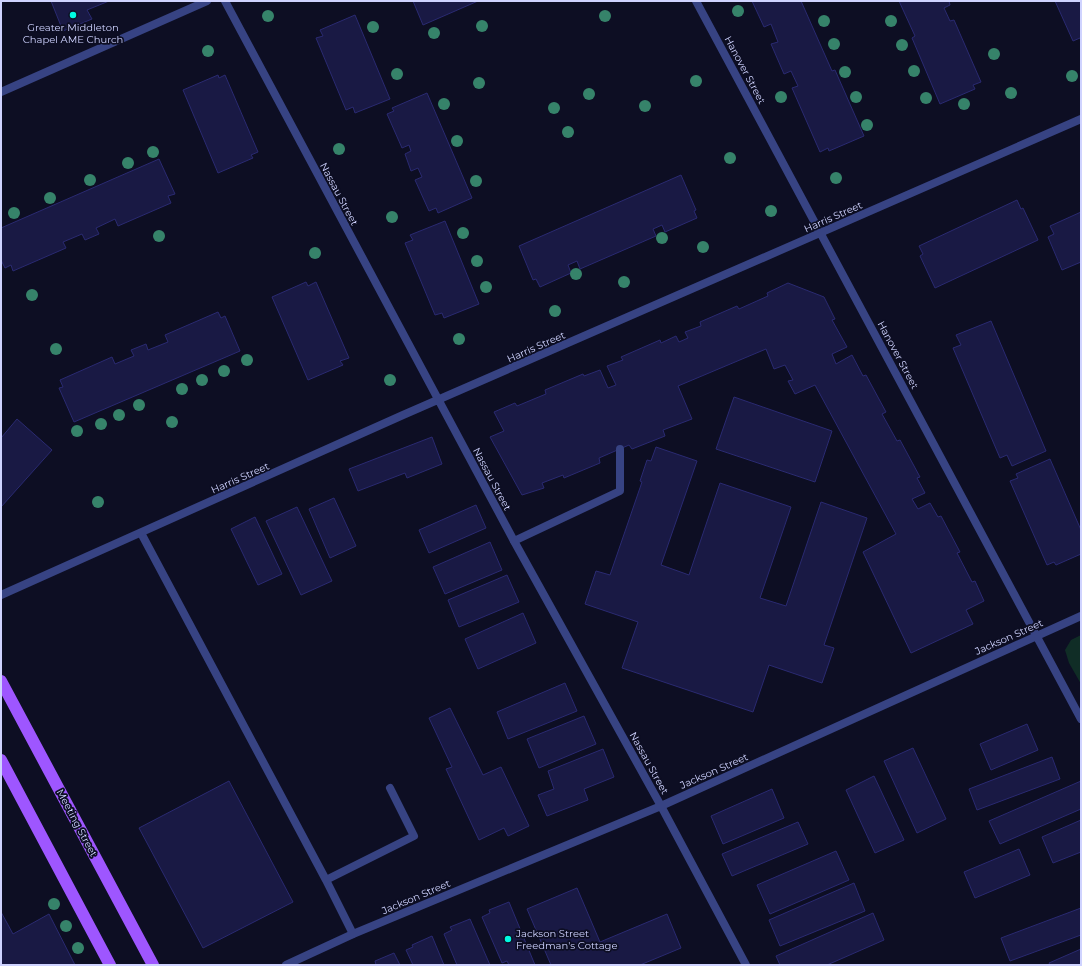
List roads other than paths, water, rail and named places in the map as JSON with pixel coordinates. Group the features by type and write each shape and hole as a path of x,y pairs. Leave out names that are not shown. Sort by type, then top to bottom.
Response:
{"main road":[{"name":"Meeting Street","path":"1,680 153,965"},
{"path":"1,760 110,965"}],"street":[{"path":"1,92 206,1"},
{"name":"Nassau Street","path":"225,1 514,541 661,806 746,965"},
{"name":"Hanover Street","path":"696,1 822,233 1081,719"},
{"name":"Harris Street","path":"1,595 438,400 1081,119"},
{"path":"514,541 620,491 620,449"},
{"path":"141,533 326,880 353,934"},
{"name":"Jackson Street","path":"286,965 353,934 661,806 1081,616"},
{"path":"326,880 414,836 390,788"}],"place":[{"name":"Greater Middleton Chapel AME Church","path":"73,15"},
{"name":"Jackson Street Freedman's Cottage","path":"508,939"}]}
